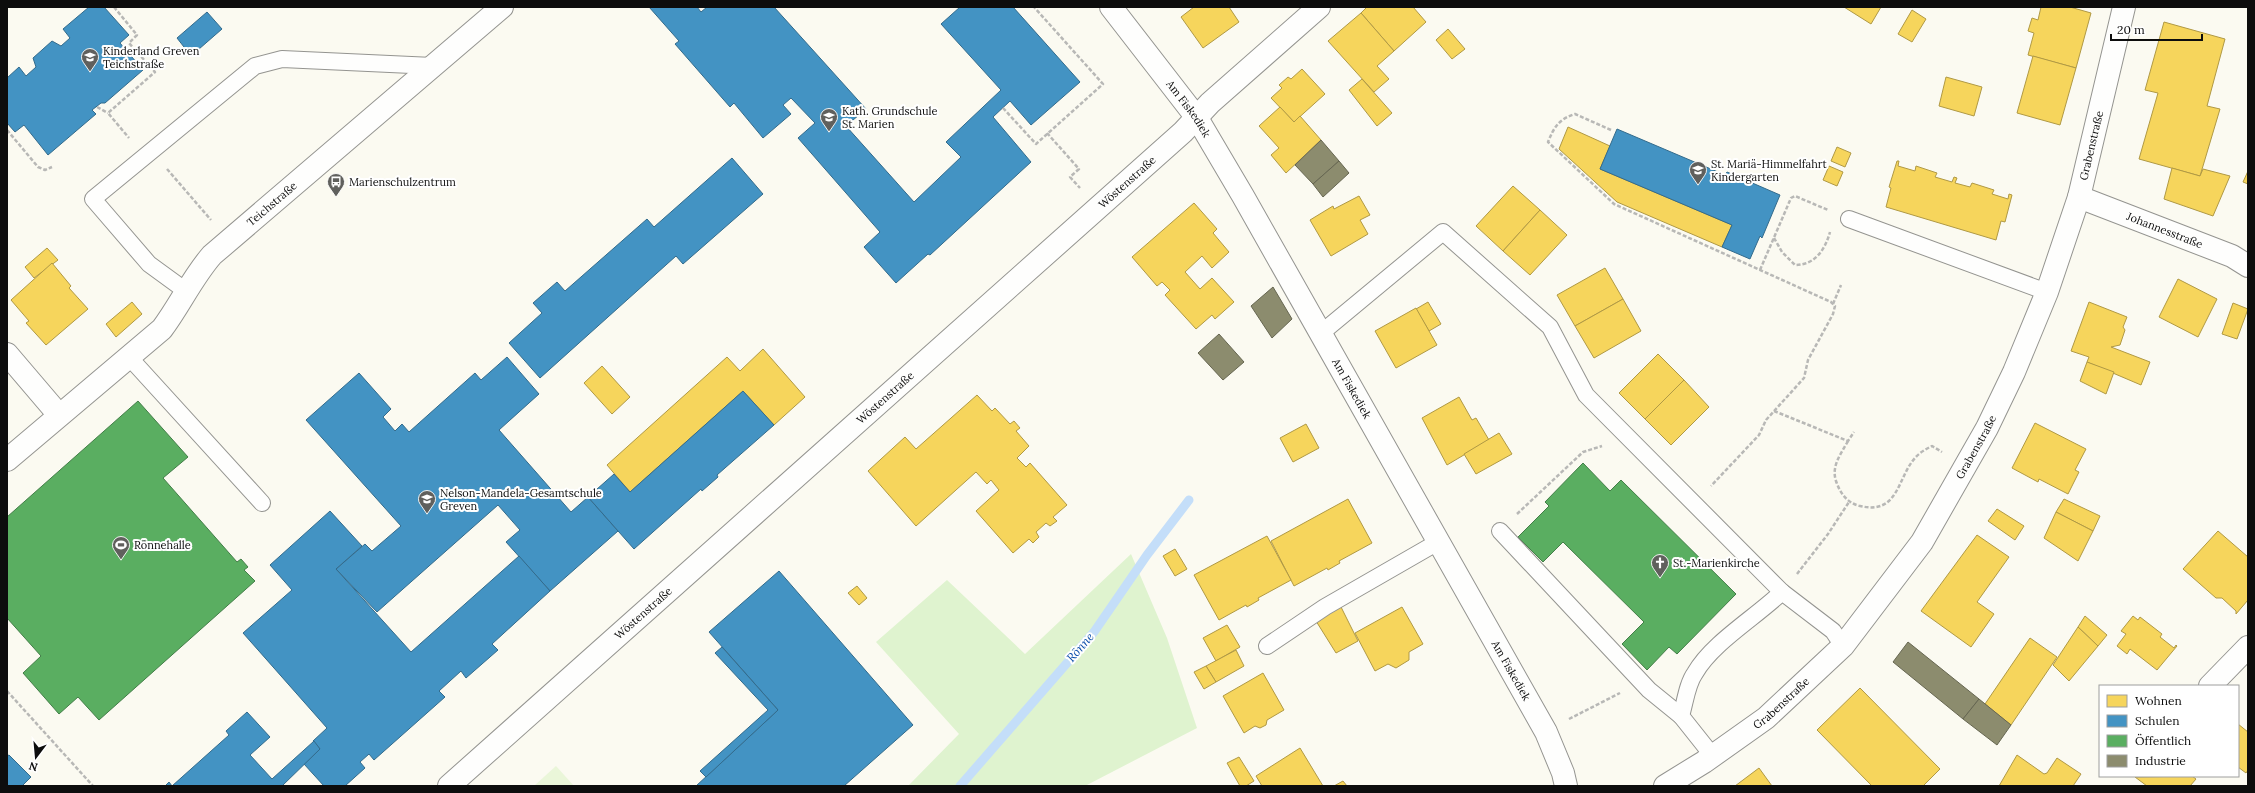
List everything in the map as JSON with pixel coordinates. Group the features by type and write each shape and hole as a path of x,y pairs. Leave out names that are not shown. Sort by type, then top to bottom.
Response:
{"street":[{"name":"Teichstraße","path":"7,460 162,329 173,314 186,291 212,256 502,7"},
{"name":"Am Fiskediek","path":"1111,7 1197,118 1546,732 1563,773 1566,786"},
{"name":"Wöstenstraße","path":"449,786 1097,208 1197,118 1210,103 1319,7"},
{"name":"Grabenstraße","path":"1665,786 1766,718 1843,646 1922,542 1987,428 2014,372 2047,292 2079,197 2124,7"},
{"name":"Johannesstraße","path":"2079,197 2232,256 2248,266"},
{"path":"7,354 59,415"},
{"path":"2211,685 2248,647"}],"lane":[{"path":"186,291 149,264 93,199 255,66 282,58 433,66"},
{"path":"1849,219 2047,292"},
{"path":"1320,334 1443,232 1550,327 1586,395 1782,592 1833,631 1843,646"},
{"path":"130,357 262,503"},
{"path":"1500,531 1642,682 1681,716 1712,755"},
{"path":"1267,646 1325,607 1438,542"},
{"path":"1681,716 1694,673 1720,644 1762,612 1782,592"}],"path":[{"path":"1003,108 1036,144 1103,84 1034,7"},
{"path":"97,106 108,113"},
{"path":"1611,130 1575,114 1565,118 1554,127 1548,142 1614,204 1833,304"},
{"path":"7,130 38,168 45,170 52,167"},
{"path":"1047,133 1079,169 1070,177 1097,208"},
{"path":"1760,270 1791,198 1795,196 1849,219"},
{"path":"1774,238 1782,252 1795,264 1803,265 1822,252 1827,244 1834,213"},
{"path":"1694,504 1759,435 1766,420 1804,378 1808,360 1833,314 1835,306 1833,304 1840,284"},
{"path":"1774,411 1848,441"},
{"path":"1854,432 1835,466 1835,479 1840,492 1849,502 1868,508 1890,501 1897,492 1914,459 1932,446 1944,453"},
{"path":"1500,531 1583,452 1628,438"},
{"path":"1782,592 1828,534 1849,502"},
{"path":"1568,719 1642,682"},
{"path":"7,691 93,786"}],"green space":[{"path":"1131,554 1167,638 1197,728 1085,786 908,786 959,734 876,642 947,580 1025,654"},
{"path":"556,766 574,786 534,786"}],"building: Wohnen":[{"path":"1194,7 1229,7 1239,22 1203,48 1181,17"},
{"path":"1367,7 1413,7 1426,22 1394,51 1361,13"},
{"path":"1844,7 1881,7 1871,24"},
{"path":"2041,7 2070,7 2091,13 2076,68 2028,55 2034,33 2028,31 2032,18 2038,20"},
{"path":"1912,10 1926,19 1912,42 1898,34"},
{"path":"1361,13 1394,51 1377,66 1389,79 1374,92 1328,41"},
{"path":"2164,22 2225,39 2207,106 2220,109 2200,176 2139,159 2158,93 2145,90"},
{"path":"1448,29 1465,49 1452,59 1436,40"},
{"path":"2033,56 2076,68 2060,125 2017,113"},
{"path":"1302,69 1325,94 1294,122 1271,98 1282,88 1279,85 1288,77 1291,79"},
{"path":"1946,77 1982,87 1974,116 1939,106"},
{"path":"1362,79 1392,113 1377,126 1349,90"},
{"path":"1280,107 1294,122 1300,116 1321,140 1286,173 1271,155 1279,148 1259,126"},
{"path":"1568,127 1610,146 1600,169 1732,225 1722,247 1617,202 1559,149"},
{"path":"1837,147 1851,153 1845,167 1831,161"},
{"path":"1897,161 1899,161 1898,166 1915,171 1916,166 1937,173 1935,177 1952,182 1954,177 1957,178 1955,183 1970,187 1972,183 1994,190 1992,194 2008,199 2009,194 2012,195 2005,222 2001,221 1996,240 1886,207 1891,188 1889,187"},
{"path":"1829,166 1843,172 1837,186 1823,180"},
{"path":"2172,168 2200,176 2203,169 2230,176 2213,216 2164,199"},
{"path":"2248,171 2248,184 2243,182"},
{"path":"1513,186 1540,210 1503,251 1476,226"},
{"path":"1359,196 1370,215 1360,220 1368,234 1331,256 1310,220 1333,206 1334,209"},
{"path":"1194,203 1217,229 1213,233 1229,252 1212,268 1202,256 1185,272 1200,289 1212,278 1234,302 1215,319 1212,315 1196,329 1165,295 1170,290 1162,282 1157,286 1132,257"},
{"path":"1540,210 1567,235 1530,275 1503,251"},
{"path":"47,248 58,260 34,278 25,267"},
{"path":"52,263 71,286 69,288 88,309 46,345 26,323 29,321 11,300"},
{"path":"1605,268 1623,299 1575,326 1557,295"},
{"path":"2178,279 2217,299 2198,337 2159,317"},
{"path":"1623,299 1641,331 1594,358 1575,326"},
{"path":"132,302 142,314 116,337 106,324"},
{"path":"1428,302 1441,324 1429,331 1416,309"},
{"path":"2089,302 2127,317 2123,327 2125,330 2120,345 2111,347 2150,362 2141,385 2087,362 2089,357 2071,351"},
{"path":"2233,303 2248,309 2237,339 2222,334"},
{"path":"1416,308 1437,345 1396,368 1375,331"},
{"path":"763,349 805,397 774,425 743,391 630,492 607,465 727,357 740,371"},
{"path":"1658,354 1684,380 1645,419 1619,393"},
{"path":"2087,362 2114,372 2106,394 2080,381"},
{"path":"602,366 630,397 612,414 584,383"},
{"path":"1684,380 1709,407 1671,445 1645,419"},
{"path":"977,395 992,411 995,408 1010,424 1014,421 1020,428 1016,431 1029,446 1017,458 1026,467 1030,463 1067,505 1053,517 1057,521 1050,526 1046,523 1036,532 1039,537 1033,543 1029,539 1013,553 976,511 999,490 991,480 987,484 976,472 916,526 868,471 905,437 916,449"},
{"path":"1459,397 1472,420 1476,418 1489,440 1447,465 1422,418"},
{"path":"2035,423 2086,449 2075,470 2079,472 2068,494 2039,479 2038,482 2012,468"},
{"path":"1306,424 1319,448 1293,462 1280,438"},
{"path":"1499,433 1512,454 1476,474 1464,454"},
{"path":"1348,499 1372,543 1339,561 1340,563 1328,570 1327,568 1294,586 1271,541"},
{"path":"2064,499 2100,516 2093,531 2056,512"},
{"path":"1997,509 2024,526 2015,540 1988,521"},
{"path":"2056,512 2093,531 2078,561 2044,538"},
{"path":"2218,531 2248,557 2248,600 2236,614 2236,611 2222,598 2216,598 2183,569"},
{"path":"1977,535 2009,557 1977,602 1994,614 1971,647 1921,611"},
{"path":"1267,536 1291,580 1258,598 1259,600 1247,607 1246,605 1219,620 1194,575"},
{"path":"1175,549 1187,569 1175,576 1163,556"},
{"path":"857,586 867,598 859,605 848,593"},
{"path":"1341,607 1358,641 1336,653 1316,621"},
{"path":"1402,607 1423,644 1409,652 1409,660 1396,668 1388,664 1375,671 1355,633"},
{"path":"2085,616 2107,635 2098,646 2078,627"},
{"path":"2133,616 2138,620 2140,617 2162,634 2160,637 2174,648 2176,645 2177,646 2157,670 2130,649 2127,654 2117,646 2126,634 2121,631"},
{"path":"1227,625 1240,647 1216,661 1203,638"},
{"path":"2078,627 2098,646 2069,681 2053,665"},
{"path":"2030,638 2057,657 2011,725 1985,704"},
{"path":"1236,650 1244,666 1216,682 1206,666"},
{"path":"1206,666 1216,682 1204,689 1194,672"},
{"path":"1263,673 1284,710 1267,720 1266,725 1260,728 1255,726 1244,733 1223,696"},
{"path":"1860,688 1940,769 1923,786 1872,786 1817,730"},
{"path":"2239,725 2248,732 2248,770 2246,773 2239,768"},
{"path":"1300,748 1323,786 1262,786 1256,776"},
{"path":"2017,755 2044,774 2047,773 2057,758 2081,774 2073,786 1999,786"},
{"path":"1239,757 1254,781 1246,786 1240,786 1227,763"},
{"path":"1759,768 1772,786 1735,786"},
{"path":"2135,777 2193,777 2196,779 2190,786 2147,786"},
{"path":"1343,781 1347,786 1334,786"}],"building: Schulen":[{"path":"89,7 104,7 129,35 120,43 143,70 105,103 101,103 92,110 96,114 48,155 24,125 15,132 7,123 7,78 19,67 26,76 36,67 33,58 52,41 61,46 70,38 63,29"},
{"path":"649,7 697,7 701,12 707,7 774,7 866,109 846,126 914,202 961,157 946,142 1001,90 941,24 960,7 1013,7 1080,82 1031,125 1010,101 993,117 1031,162 930,255 928,254 896,283 864,247 880,232 798,138 815,123 791,98 783,105 791,114 763,138 734,103 730,107 675,44 679,41"},
{"path":"207,12 222,29 191,56 177,38"},
{"name":"St. Mariä-Himmelfahrt Kindergarten","path":"1617,129 1725,175 1727,172 1780,195 1762,238 1760,236 1750,259 1722,247 1732,225 1600,169"},
{"path":"732,158 763,194 683,264 676,256 540,378 509,343 542,313 533,303 557,282 565,291 647,219 654,227"},
{"path":"507,357 539,394 499,430 571,512 588,497 618,531 550,591 506,542 520,530 498,505 377,612 336,569 365,544 372,551 401,526 306,420 359,373 391,409 383,417 395,431 402,424 409,432 475,373 481,380"},
{"path":"743,391 774,425 717,475 718,477 702,491 701,489 634,549 588,497 614,474 630,492"},
{"path":"330,511 362,546 336,569 411,652 519,556 550,591 492,644 498,650 466,678 461,671 439,691 445,697 374,760 369,754 360,762 365,768 345,786 324,786 304,764 320,749 313,741 327,728 243,633 292,590 270,565"},
{"path":"779,571 913,725 844,786 696,786 778,710 709,632"},
{"path":"722,647 778,710 706,777 700,771 768,710 715,653"},
{"path":"247,712 270,737 250,755 272,779 314,741 320,749 282,786 172,786 229,735 226,731"},
{"path":"9,755 31,777 22,786 7,786 7,756"},
{"path":"169,782 172,786 165,786"}],"building: Öffentlich":[{"name":"Rönnehalle","path":"138,401 188,457 163,478 237,562 241,559 248,567 244,570 255,581 99,720 78,697 59,714 23,673 41,656 7,618 7,517"},
{"name":"St.-Marienkirche","path":"1583,463 1610,491 1621,480 1736,594 1677,654 1669,647 1647,670 1622,644 1644,622 1563,542 1543,562 1518,537 1549,506 1545,502"}],"building: Industrie":[{"path":"1321,140 1339,161 1313,184 1295,165"},
{"path":"1339,161 1349,173 1323,197 1313,184"},
{"path":"1273,287 1292,319 1272,338 1251,306"},
{"path":"1219,334 1244,362 1223,380 1198,353"},
{"path":"1908,642 1979,699 1963,719 1893,662"},
{"path":"1979,699 2011,725 1997,745 1963,719"}],"waterway":[{"name":"Rönne","path":"960,786 1094,632 1147,555 1189,500"}],"place":[{"name":"Kinderland Greven Teichstraße","path":"90,72"},
{"name":"Kath. Grundschule St. Marien","path":"829,132"},
{"name":"St. Mariä-Himmelfahrt Kindergarten","path":"1698,185"},
{"name":"Marienschulzentrum","path":"336,197"},
{"name":"Nelson-Mandela-Gesamtschule Greven","path":"427,514"},
{"name":"Rönnehalle","path":"121,560"},
{"name":"St.-Marienkirche","path":"1660,578"}]}
